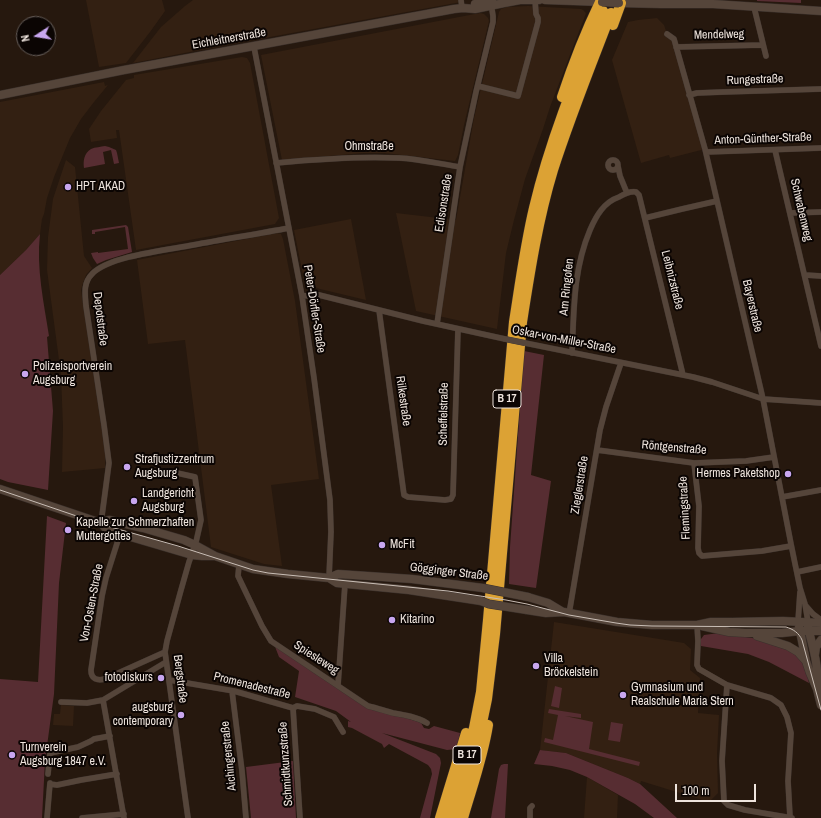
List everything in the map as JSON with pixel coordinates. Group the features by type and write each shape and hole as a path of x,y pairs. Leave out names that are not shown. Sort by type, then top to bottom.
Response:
{"highway":[{"path":"549,169 568,140 621,2"},
{"path":"549,169 551,134 561,101 577,53 590,22 603,5"},
{"name":"B 17","path":"456,818 477,747 484,696 488,620 514,322 521,273 534,208 575,104 603,5"},
{"path":"440,818 471,715 484,696"},
{"path":"464,818 486,740 489,717 484,696"},
{"name":"B 17","path":"448,818 484,696"}],"main road":[{"name":"Eichleitnerstraße","path":"0,95 124,70 254,47 462,5 475,9 491,2 504,3 520,0 539,0"},
{"path":"544,0 603,5 621,2 713,4 821,11"},
{"path":"692,0 713,4"},
{"name":"Gögginger Straße","path":"0,489 101,522 109,520 135,525 184,540 215,556 239,565 268,572 329,578 337,583 409,590 481,601 489,604 526,610 546,613 566,613 630,624 697,625 711,622 821,622"},
{"name":"Gögginger Straße","path":"101,522 107,530 120,534 192,555 215,556"},
{"name":"Gögginger Straße","path":"329,578 338,574 412,579 483,588 528,597 548,603 566,613"},
{"path":"798,622 806,661 817,689 821,705"},
{"path":"808,622 815,654 818,677 817,689"},
{"name":"Gögginger Straße","path":"697,625 729,632 745,633 821,631"},
{"path":"745,633 788,646 798,652 806,661"},
{"path":"815,654 816,647 821,640"}],"street":[{"path":"478,86 518,96 538,22 534,0"},
{"name":"Edisonstraße","path":"437,324 460,167 493,22 491,2"},
{"name":"Mendelweg","path":"754,7 766,56"},
{"name":"Bayerstraße","path":"667,34 674,39 706,152 763,399 796,572 805,604 808,622"},
{"name":"Mendelweg","path":"676,48 763,45"},
{"name":"Peter-Dörfler-Straße","path":"254,47 302,296 314,378 330,500 331,532 329,578"},
{"name":"Rungestraße","path":"689,95 697,93 821,89"},
{"name":"Anton-Günther-Straße","path":"706,152 821,148"},
{"name":"Schwabenweg","path":"775,150 821,346"},
{"name":"Ohmstraße","path":"276,163 342,157 374,157 401,158 460,167"},
{"path":"620,176 612,170 609,165 610,161 615,160 617,162 626,193"},
{"path":"612,170 616,169 618,165"},
{"name":"Am Ringofen","path":"572,353 576,286 580,257 584,243 594,221 611,200 626,193 636,192"},
{"name":"Leibnizstraße","path":"636,192 639,195 645,218 683,375"},
{"path":"645,218 682,208 717,201"},
{"path":"790,213 821,212"},
{"name":"Depotstraße","path":"101,522 108,463 106,438 86,306 85,292 87,280 91,274 103,266 129,257 289,228"},
{"path":"804,276 821,276"},
{"name":"Oskar-von-Miller-Straße","path":"302,296 319,295 458,329 683,375 712,382 763,399 821,403"},
{"name":"Rilkestraße","path":"379,310 404,494 408,498 442,500"},
{"name":"Scheffelstraße","path":"442,500 450,499 453,495 458,329"},
{"name":"Zieglerstraße","path":"566,613 606,407 621,363"},
{"name":"Röntgenstraße","path":"597,450 694,463 746,461 774,457"},
{"name":"Flemingstraße","path":"694,463 699,506 698,548 699,553 702,556 762,551 791,546"},
{"path":"168,471 195,477 201,520 195,545"},
{"path":"782,497 821,490"},
{"name":"Von-Osten-Straße","path":"120,534 108,570 102,596 91,670 92,677 99,680 105,679 165,652"},
{"name":"Bergstraße","path":"188,818 165,652 195,545"},
{"name":"Spiesleweg","path":"239,565 238,576 262,626 271,641 368,706 416,718 427,723"},
{"path":"796,572 821,567"},
{"path":"338,685 345,584"},
{"name":"Bayerstraße","path":"798,622 800,588"},
{"name":"Bayerstraße","path":"805,604 821,622"},
{"path":"697,625 697,665 699,669 727,685 771,698 781,705 787,717 791,733 788,781 791,818 745,810 728,805 724,801 722,761 727,685"},
{"path":"61,702 87,703 103,700 166,662"},
{"name":"Promenadestraße","path":"168,680 232,691 293,708 297,706 315,709 334,717 343,732"},
{"name":"Aichingerstraße","path":"232,691 246,818"},
{"path":"82,818 124,816 103,700"},
{"name":"Schmidtkunzstraße","path":"293,708 300,818"},
{"path":"48,774 50,753 78,747 91,742 94,739 110,736"},
{"path":"47,818 50,784 57,785 117,774"},
{"path":"530,818 530,808 532,806"}],"shaded area":[{"path":"86,0 162,0 165,11 126,63 99,67"},
{"path":"193,0 461,0 461,2 133,63 161,27"},
{"path":"801,0 801,3 757,1"},
{"path":"528,6 581,9 586,13 550,107 525,179 506,253 497,329 416,311 396,213 456,220 474,118 499,12 501,9 507,7"},
{"path":"480,13 484,14 489,21 458,155 455,161 384,153 364,153 282,160 261,55"},
{"path":"657,18 664,25 667,34 674,39 705,149 670,158 669,155 641,163 612,60 628,22"},
{"path":"242,57 247,58 250,63 279,218 275,224 136,250 119,130 116,130 117,138 91,142 89,129 101,111 126,80 134,78 134,75"},
{"path":"104,82 105,86 108,85 81,119 70,138 47,198 40,234 0,275 0,102"},
{"path":"105,146 116,150 119,163 114,164 111,150 103,152 105,164 84,168 84,157 87,153 91,149"},
{"path":"66,160 75,167 84,256 92,268 86,275 81,290 105,451 105,468 62,472 63,427 61,375 47,270 48,237 53,199"},
{"path":"351,219 366,300 320,289 307,284 304,280 294,230"},
{"path":"126,225 128,227 132,252 97,264 91,253 128,249 125,227 95,232 95,234 92,234 92,230"},
{"path":"277,233 281,234 283,239 295,301 319,479 271,485 282,566 264,564 211,547 185,340 148,344 137,260"},
{"name":"Polizeisportverein Augsburg","path":"40,234 39,260 49,336 47,337 53,411 48,490 0,479 0,275"},
{"path":"524,351 544,355 531,475 551,481 536,588 509,584 510,547"},
{"path":"47,516 66,523 59,583 54,694 45,761 42,818 0,818 0,679 38,682"},
{"name":"Gymnasium und Realschule Maria Stern","path":"554,622 684,643 691,649 690,670 700,678 698,713 719,715 717,753 718,793 709,802 641,781 640,784 566,753 540,750"},
{"path":"719,633 765,640 782,645 801,659 806,669 809,683 769,662 748,654 701,646 701,639 704,635"},
{"path":"274,644 368,706 419,722 424,728 429,729 434,726 460,733 457,749 447,750 382,733 436,754 440,758 441,763 430,818 420,818 432,774 428,765 389,744 384,748 382,744 348,727 348,721 351,722 336,711 295,697 299,671 279,657"},
{"path":"555,686 562,688 559,708 551,706"},
{"path":"61,705 74,706 73,726 53,725 54,714 60,714"},
{"path":"549,709 581,714 581,718 565,716 593,722 589,749 640,762 639,766 544,742 545,738 553,740 558,715 548,713"},
{"path":"611,722 623,724 620,742 608,740"},
{"path":"540,750 566,753 628,778 640,784 677,818 654,818 635,804 587,777 570,770 534,764"},
{"path":"293,761 296,818 251,818 246,767"},
{"path":"508,764 505,818 491,818 499,769 501,765"},
{"path":"587,777 618,795 617,818 584,818"}],"tram line":[{"path":"0,490 100,524 178,546 253,570 268,573 448,591 506,600 569,615 630,625 786,627 796,632 802,640 821,710"}],"place":[{"name":"HPT AKAD","path":"68,187"},
{"name":"Polizeisportverein Augsburg","path":"25,374"},
{"name":"Strafjustizzentrum Augsburg","path":"127,467"},
{"name":"Hermes Paketshop","path":"788,474"},
{"name":"Landgericht Augsburg","path":"134,501"},
{"name":"Kapelle zur Schmerzhaften Muttergottes","path":"68,530"},
{"name":"McFit","path":"382,545"},
{"name":"Kitarino","path":"392,620"},
{"name":"Villa Bröckelstein","path":"536,666"},
{"name":"fotodiskurs","path":"161,678"},
{"name":"Gymnasium und Realschule Maria Stern","path":"623,695"},
{"name":"augsburg contemporary","path":"181,715"},
{"name":"Turnverein Augsburg 1847 e.V.","path":"12,755"}]}
